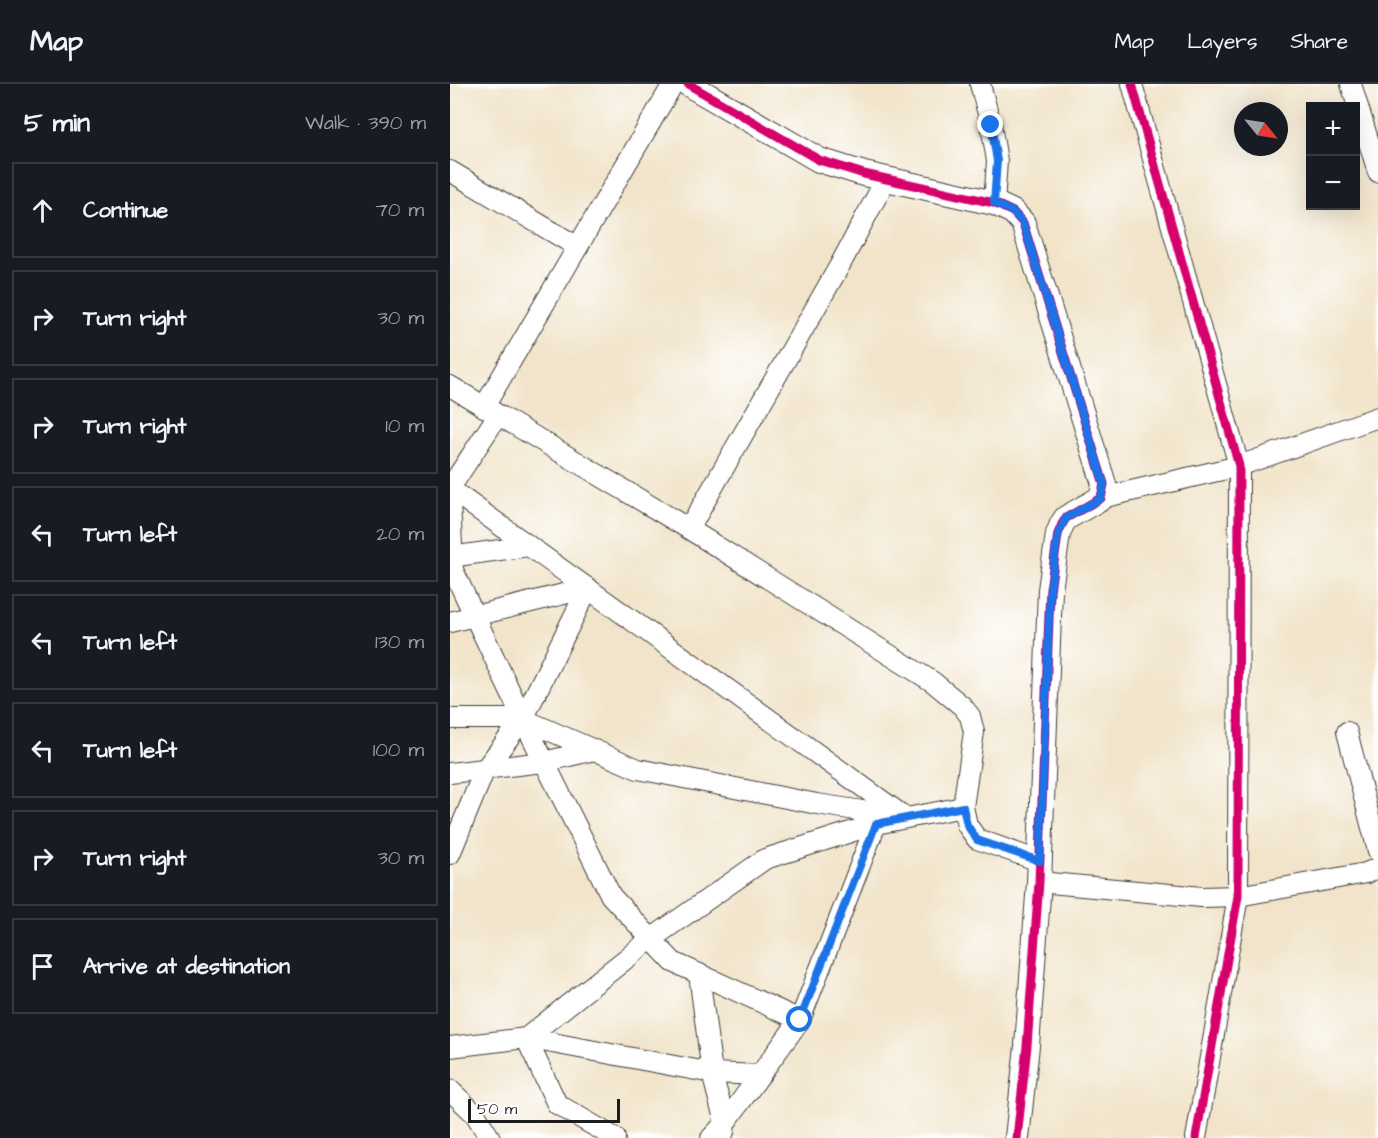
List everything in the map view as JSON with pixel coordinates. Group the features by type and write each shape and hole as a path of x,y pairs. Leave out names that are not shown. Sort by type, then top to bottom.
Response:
{"street":[{"path":"673,84 578,247 450,489 906,818"},
{"path":"688,84 819,160 886,179 994,203 1013,212 1023,223 1104,484 1101,498"},
{"path":"980,84 991,125 997,161 994,203"},
{"path":"1132,84 1239,466 1238,896 1196,1138"},
{"path":"1351,84 1378,172"},
{"path":"450,171 578,247"},
{"path":"690,529 840,266 886,179"},
{"path":"450,386 690,529 933,682 962,706 970,716 974,732 963,807 967,825 977,840 1039,872 1202,897 1238,896 1366,873 1378,868"},
{"path":"1017,1138 1027,1046 1039,872 1050,590 1058,534 1066,518 1101,498 1239,466 1378,417"},
{"path":"450,500 453,570 523,719 611,896 674,962 800,1020"},
{"path":"451,557 528,546"},
{"path":"450,622 588,588"},
{"path":"450,854 485,769 523,719 588,588"},
{"path":"450,719 523,719 638,770 817,804 906,818"},
{"path":"1347,732 1378,851"},
{"path":"450,773 544,762 594,750"},
{"path":"526,1038 651,939 765,859 876,824 963,807"},
{"path":"711,1138 724,1131 760,1075 800,1020 876,824"},
{"path":"699,974 712,1073 724,1131"},
{"path":"526,1038 557,1104 610,1137"},
{"path":"450,1047 526,1038 712,1073 760,1075"},
{"path":"450,1090 475,1114 490,1138"}],"cycle path":[{"path":"688,84 819,160 864,174 994,203 1013,212 1023,223 1104,484 1101,498 1066,518 1062,524 1058,534 1050,590 1039,882 1027,1046 1017,1138"},
{"path":"1132,84 1239,466 1238,896 1196,1138"}],"route":[{"path":"800,1020 876,824 963,807 967,825 977,840 1040,861 1050,590 1058,534 1066,518 1101,498 1104,484 1023,223 1013,212 994,203 997,161 991,125"}]}
